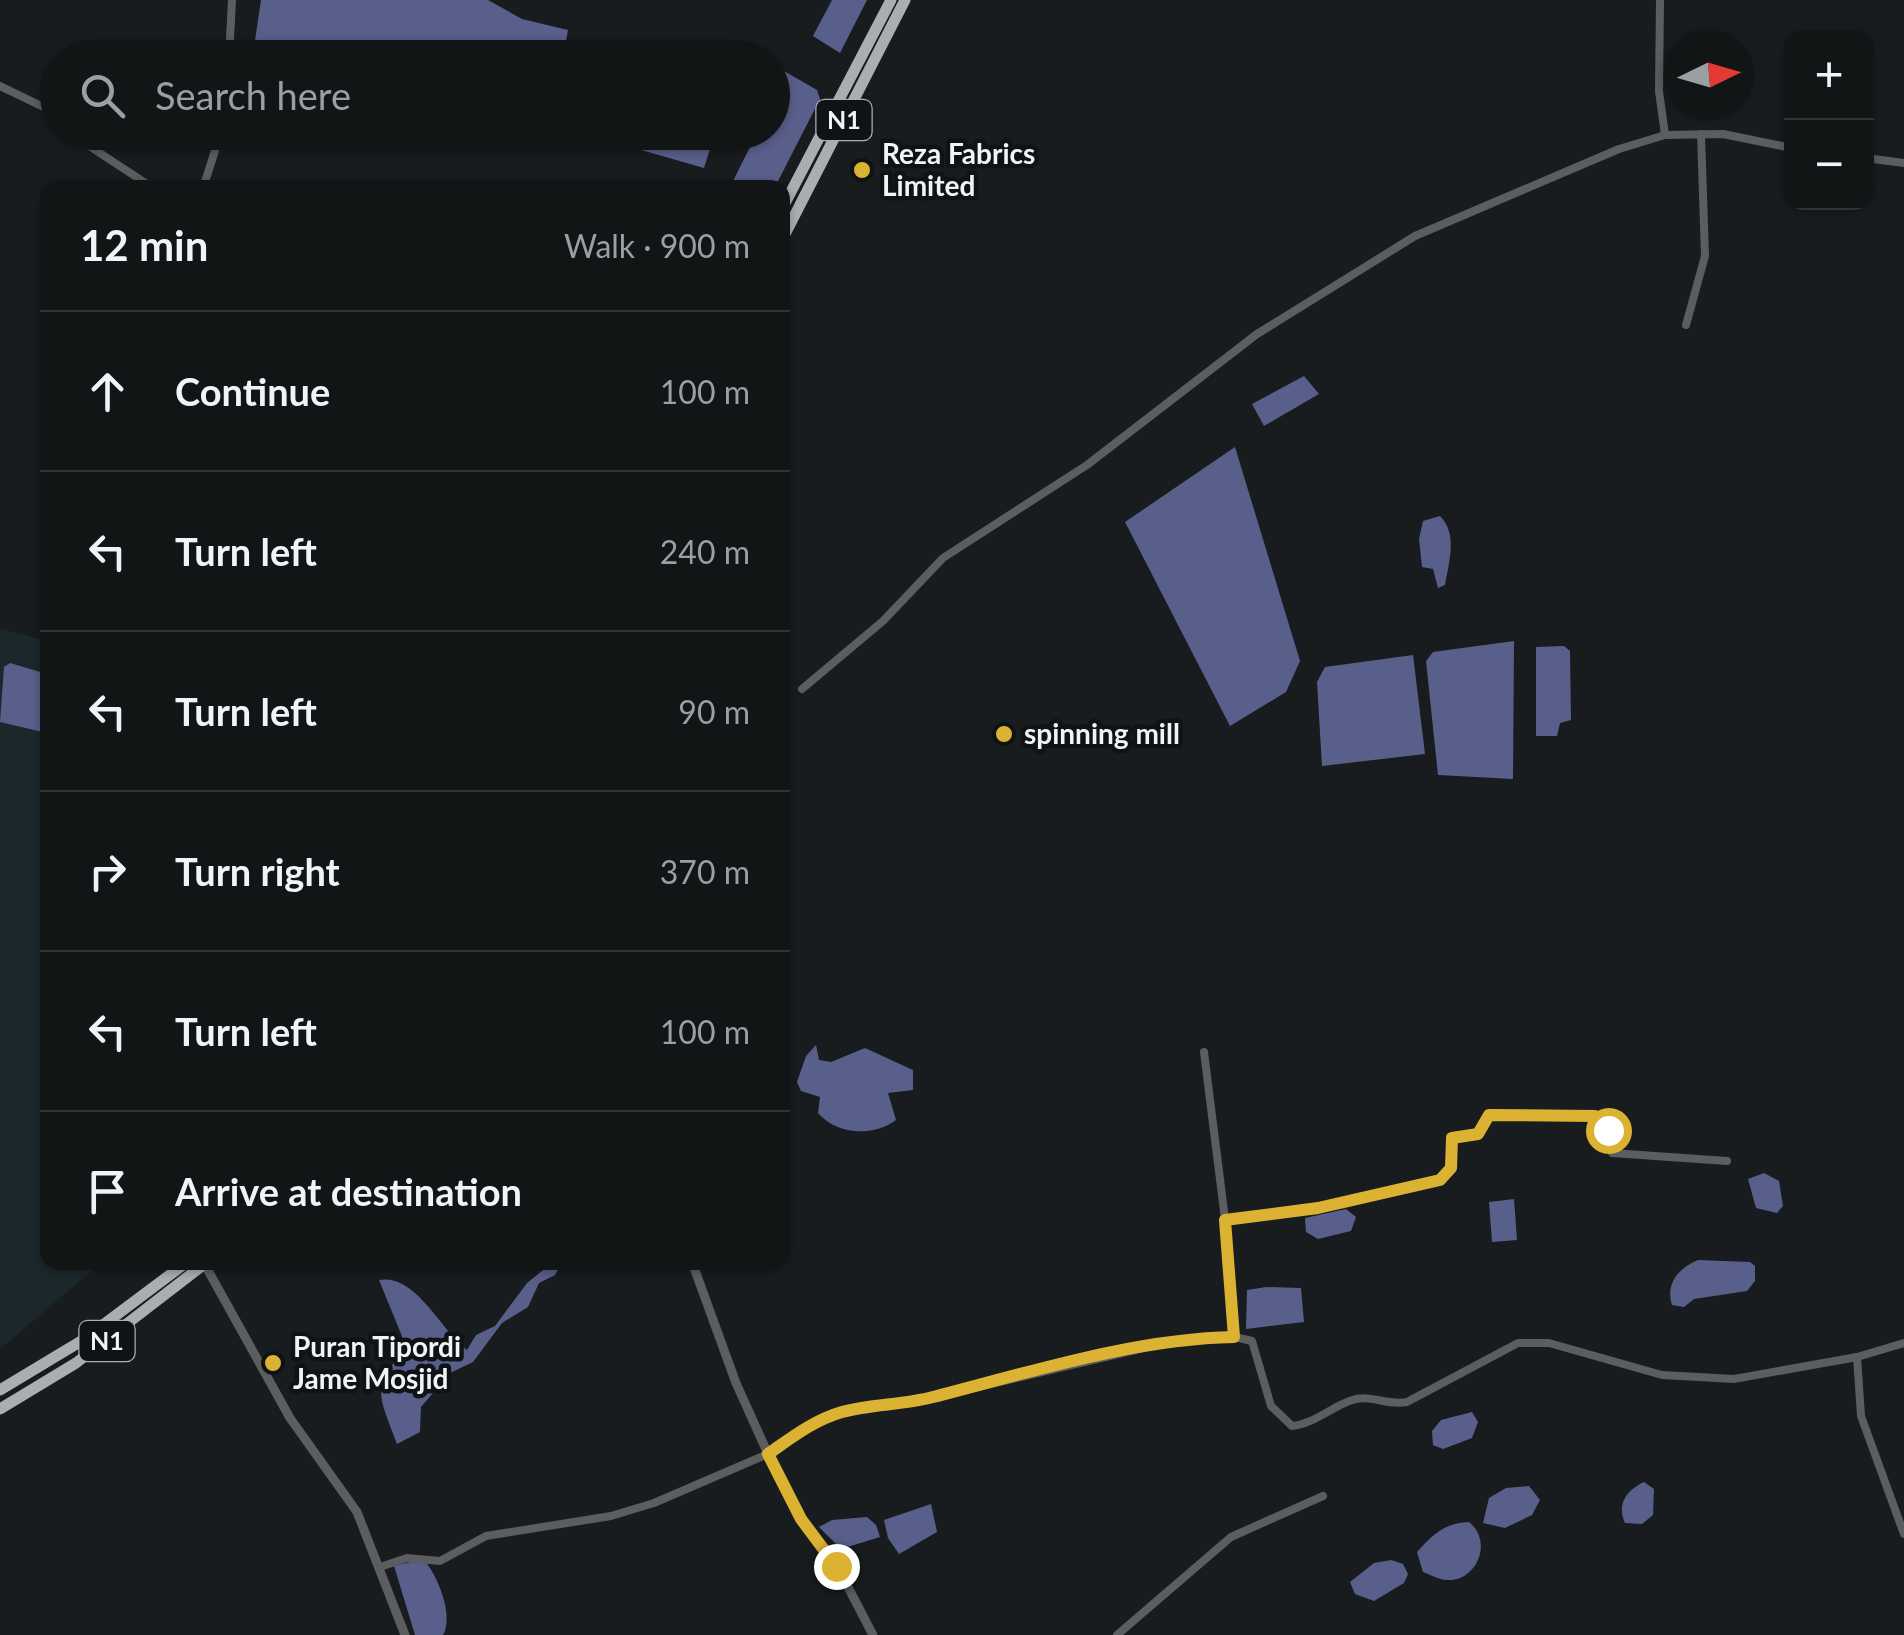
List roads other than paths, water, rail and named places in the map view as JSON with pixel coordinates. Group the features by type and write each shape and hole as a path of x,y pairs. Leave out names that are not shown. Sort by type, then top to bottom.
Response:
{"highway":[{"name":"N1","path":"790,194 891,0"},
{"name":"N1","path":"790,224 905,0"},
{"name":"N1","path":"0,1390 83,1340 176,1270"},
{"name":"N1","path":"0,1409 76,1363 198,1270"}],"street":[{"path":"230,40 232,0"},
{"path":"1660,0 1659,91 1664,135"},
{"path":"0,86 40,105"},
{"path":"1686,325 1705,256 1701,134"},
{"path":"802,689 883,620 944,558 1062,483 1256,334 1415,236 1620,149 1664,135 1723,134 1784,146"},
{"path":"95,150 140,180"},
{"path":"206,180 216,150"},
{"path":"1874,159 1904,163"},
{"path":"1204,1052 1225,1220 1234,1337"},
{"path":"1225,1220 1318,1208 1440,1180 1451,1168 1452,1138 1478,1134 1489,1115 1504,1113 1595,1116 1604,1122 1610,1150 1618,1155 1727,1162"},
{"path":"209,1270 290,1418 356,1512 405,1635"},
{"path":"695,1270 729,1367 768,1454 801,1519 836,1566 873,1635"},
{"path":"380,1567 407,1558 440,1561 502,1532 518,1533 611,1516 654,1503 768,1454 805,1428 842,1412 928,1398 1165,1343 1234,1337 1252,1341 1271,1406 1292,1426 1353,1400 1368,1398 1393,1405 1407,1402 1518,1343 1549,1343 1598,1360 1694,1378 1734,1379 1858,1357 1904,1343"},
{"path":"1858,1357 1861,1416 1904,1534"},
{"path":"1117,1635 1231,1538 1323,1496"}],"water":[{"path":"261,0 488,0 522,19 568,30 566,40 255,40"},
{"path":"832,0 867,0 840,53 813,36"},
{"path":"790,74 817,90 820,99 779,180 734,180 748,150 790,150"},
{"path":"641,150 710,150 704,168"},
{"path":"1304,376 1319,394 1264,426 1252,404"},
{"path":"1235,447 1300,661 1286,692 1230,726 1125,522"},
{"path":"1440,516 1449,531 1451,549 1445,585 1438,588 1433,569 1422,567 1419,539 1423,521"},
{"path":"1514,641 1513,779 1438,775 1426,661 1433,652"},
{"path":"1564,646 1570,651 1571,720 1560,723 1557,736 1536,736 1536,647"},
{"path":"1413,655 1425,754 1322,766 1317,682 1325,667"},
{"path":"10,663 40,672 40,731 0,722 4,667"},
{"path":"816,1045 819,1060 831,1062 865,1048 913,1070 913,1090 888,1093 896,1120 877,1129 856,1131 835,1126 818,1113 820,1097 801,1091 797,1082 806,1056"},
{"path":"1764,1173 1779,1181 1783,1206 1777,1213 1756,1208 1748,1179"},
{"path":"1514,1199 1517,1240 1492,1242 1489,1202"},
{"path":"1346,1209 1356,1217 1351,1231 1318,1239 1306,1232 1305,1218"},
{"path":"1698,1260 1750,1262 1755,1266 1755,1281 1747,1291 1694,1299 1684,1307 1672,1305 1670,1290 1675,1277"},
{"path":"543,1270 558,1270 539,1283 528,1307 502,1323 473,1362 450,1373 421,1407 420,1432 397,1444 381,1392 387,1373 406,1346 379,1280 405,1285 467,1350 476,1335 495,1326 527,1283"},
{"path":"1301,1288 1304,1322 1246,1329 1247,1290"},
{"path":"1472,1412 1478,1422 1472,1438 1443,1449 1433,1445 1432,1431 1441,1420"},
{"path":"1644,1482 1654,1489 1653,1515 1642,1524 1625,1523 1625,1498"},
{"path":"1529,1486 1540,1500 1532,1515 1505,1528 1483,1523 1489,1498 1506,1488"},
{"path":"931,1504 937,1532 899,1554 888,1538 884,1520"},
{"path":"867,1517 876,1525 880,1537 841,1549 819,1527 832,1520"},
{"path":"1469,1522 1476,1530 1481,1550 1473,1568 1466,1575 1447,1580 1423,1572 1417,1552 1446,1527"},
{"path":"423,1559 443,1596 447,1617 443,1635 415,1635 394,1566"},
{"path":"1391,1560 1403,1564 1408,1574 1404,1583 1374,1601 1355,1594 1350,1582 1374,1563"}],"place":[{"name":"Reza Fabrics Limited","path":"862,170"},
{"name":"spinning mill","path":"1004,734"},
{"name":"Puran Tipordi Jame Mosjid","path":"273,1363"}]}
